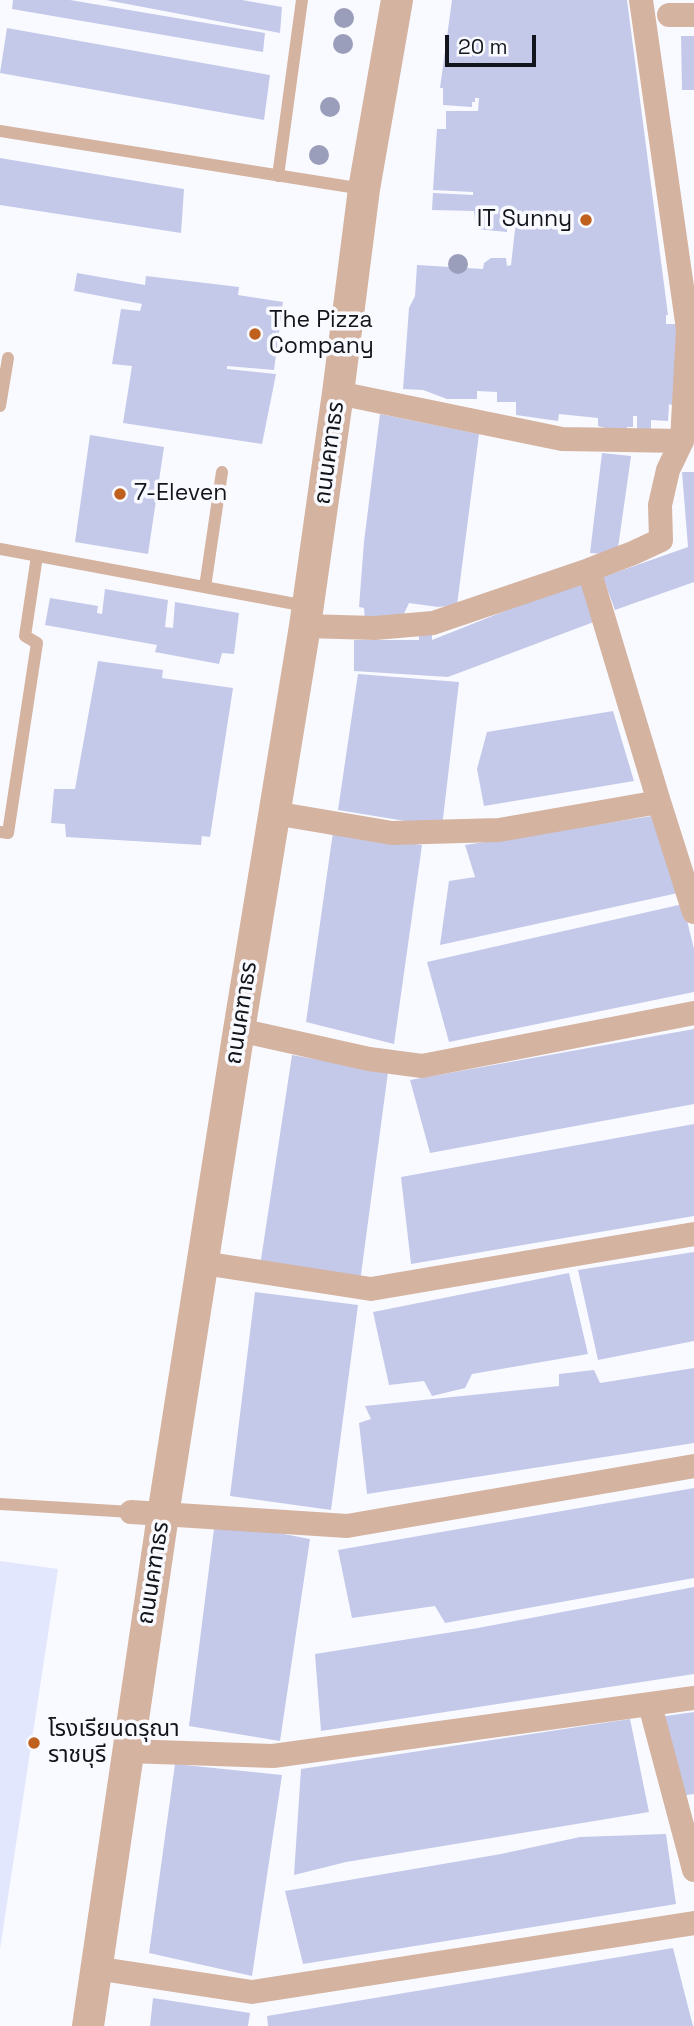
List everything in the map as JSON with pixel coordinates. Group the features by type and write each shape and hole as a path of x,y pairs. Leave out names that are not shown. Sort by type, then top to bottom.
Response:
{"street":[{"name":"ถนนคฑาธร","path":"88,2026 163,1515 307,616 364,189 397,0"},
{"path":"307,616 375,628 433,623 589,570 661,540 660,505 668,470 682,442 688,329 641,0"},
{"path":"669,15 694,15"},
{"path":"338,393 562,439 682,442"},
{"path":"589,570 694,912"},
{"path":"274,813 392,833 499,830 659,802"},
{"path":"239,1030 369,1059 422,1066 694,1013"},
{"path":"203,1262 371,1289 694,1234"},
{"path":"131,1512 347,1526 694,1466"},
{"path":"127,1751 273,1756 694,1698"},
{"path":"650,1705 694,1870"},
{"path":"95,1968 252,1992 694,1923"}],"lane":[{"path":"278,176 302,0"},
{"path":"0,131 364,189"},
{"path":"0,407 8,358"},
{"path":"205,587 222,472"},
{"path":"0,549 205,587 307,616"},
{"path":"0,832 8,832 37,643 25,635 37,556"},
{"path":"0,1504 131,1512"}],"shaded area":[{"path":"0,1561 58,1569 0,1949"}],"building":[{"path":"13,0 70,0 265,33 263,52 12,9"},
{"path":"106,0 242,0 282,7 280,33"},
{"name":"IT Sunny","path":"452,0 627,0 668,315 666,324 680,324 668,421 651,420 651,432 637,432 637,416 633,416 633,427 613,430 598,426 598,418 559,414 558,421 516,415 516,402 497,402 497,392 477,391 477,399 447,399 423,390 403,389 409,308 415,296 417,265 483,269 484,263 491,258 506,258 507,266 511,265 517,212 508,211 507,232 476,229 474,211 432,210 433,193 473,195 473,192 433,190 437,129 446,129 446,111 478,111 479,98 475,98 472,107 443,105 443,88 440,88"},
{"path":"7,28 270,75 264,120 0,73"},
{"path":"681,36 694,36 694,90 682,90"},
{"path":"0,158 184,189 181,233 0,205"},
{"path":"77,273 145,285 146,276 239,287 238,295 283,302 274,370 227,366 227,369 276,374 262,444 123,423 132,366 112,364 121,309 140,311 142,304 74,291"},
{"path":"380,414 479,434 457,605 438,607 409,603 403,616 365,621 364,608 359,607"},
{"name":"7-Eleven","path":"90,435 164,447 148,554 75,542"},
{"path":"602,453 631,456 617,555 590,553"},
{"path":"682,472 694,472 694,582 615,610 603,577 688,547"},
{"path":"583,580 599,620 448,677 354,671 354,640 419,640 419,634 432,634 432,640"},
{"path":"105,589 168,600 165,627 173,628 175,602 239,613 234,654 222,653 219,664 155,652 157,645 45,625 50,598 98,606 97,613 102,614"},
{"path":"98,661 163,670 162,678 233,688 210,837 202,836 201,845 66,837 65,824 51,823 54,789 75,789"},
{"path":"358,674 459,682 442,827 338,810"},
{"path":"613,711 634,781 484,806 477,769 487,732"},
{"path":"652,816 678,893 440,945 449,881 475,877 465,845"},
{"path":"333,832 422,845 394,1044 306,1022"},
{"path":"683,904 694,949 694,992 449,1042 427,962"},
{"path":"694,1029 694,1104 430,1153 410,1080"},
{"path":"292,1055 388,1072 360,1282 260,1266"},
{"path":"694,1124 694,1216 411,1264 401,1177"},
{"path":"694,1252 694,1341 598,1360 578,1270"},
{"path":"569,1273 588,1354 472,1374 465,1388 432,1396 424,1381 389,1385 373,1312"},
{"path":"255,1292 358,1305 331,1510 230,1496"},
{"path":"694,1368 694,1443 367,1494 359,1423 371,1419 365,1406 559,1386 559,1374 594,1370 600,1383"},
{"path":"694,1488 694,1578 445,1623 435,1606 352,1618 338,1550"},
{"path":"215,1521 310,1539 280,1741 189,1726"},
{"path":"694,1587 694,1674 321,1731 315,1654 478,1628"},
{"path":"694,1712 694,1794 679,1796 659,1717"},
{"path":"630,1719 649,1812 346,1862 294,1875 301,1769"},
{"path":"175,1764 282,1775 252,1976 149,1953"},
{"path":"666,1834 676,1904 303,1964 285,1891 501,1854 580,1837"},
{"path":"673,1948 693,2026 268,2026 267,2016"},
{"path":"153,1998 250,2013 248,2026 150,2026"}],"place":[{"name":"IT Sunny","path":"586,220"},
{"name":"The Pizza Company","path":"255,334"},
{"name":"7-Eleven","path":"120,494"},
{"name":"โรงเรียนดรุณา ราชบุรี","path":"34,1743"}]}
